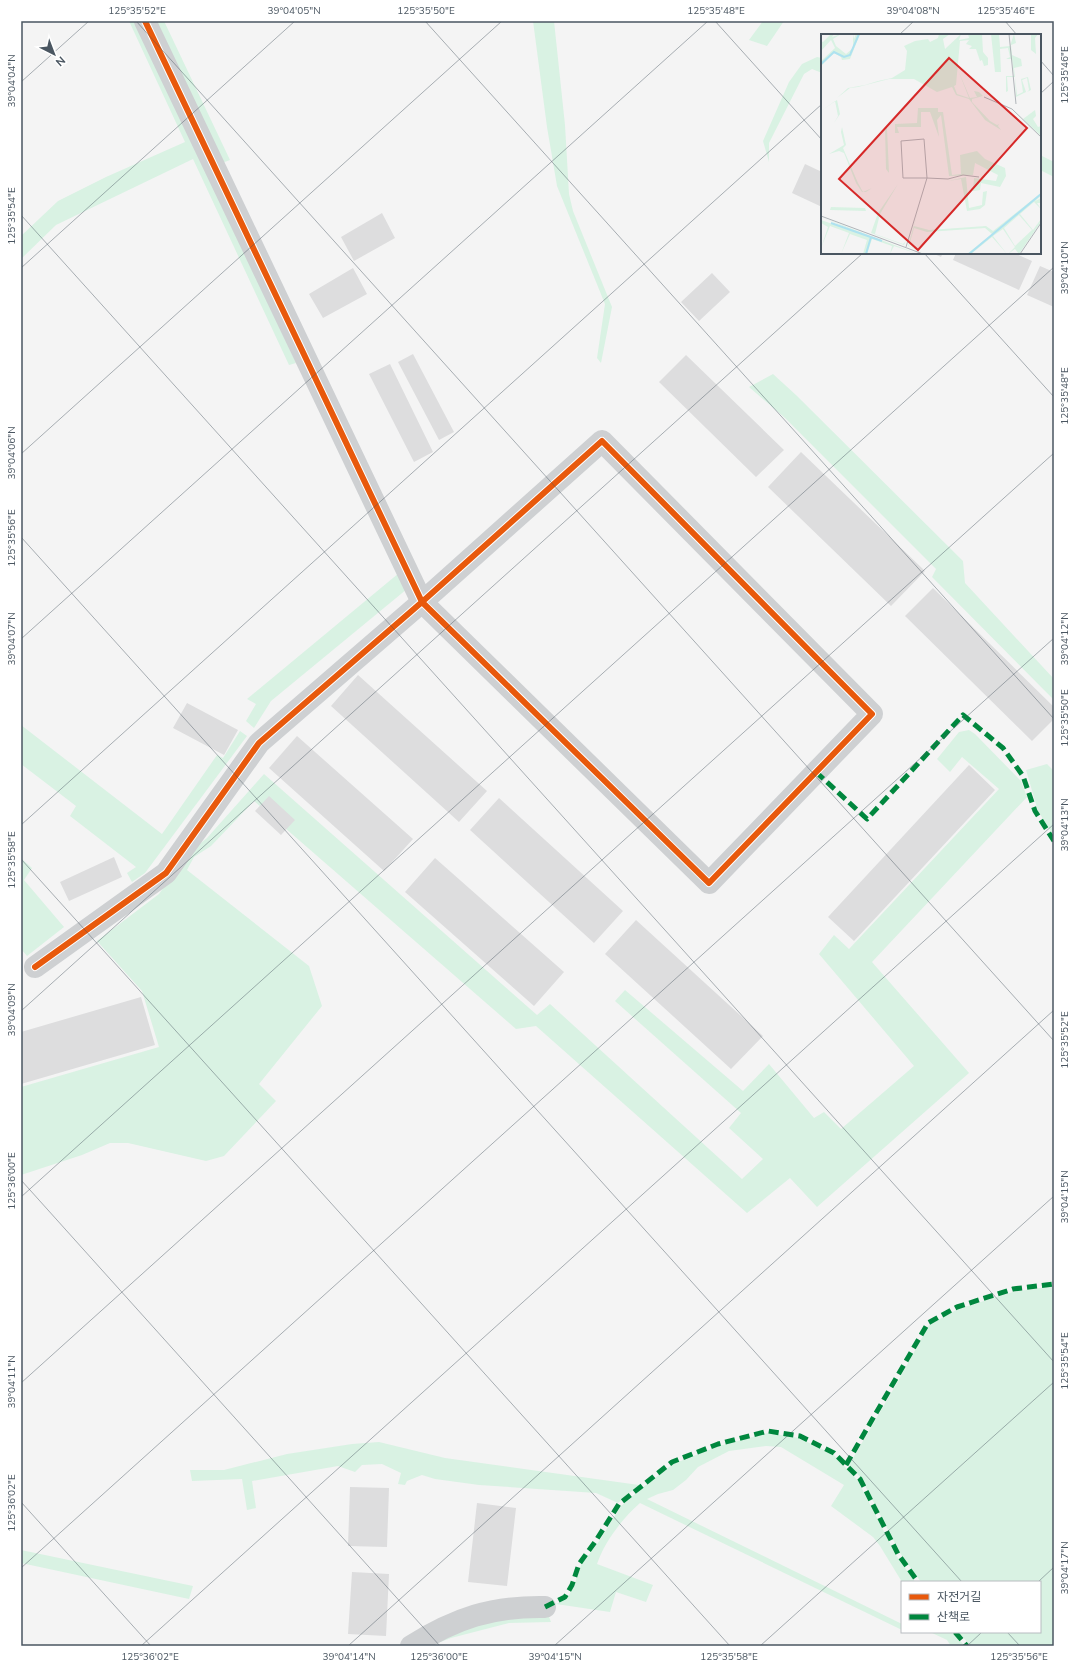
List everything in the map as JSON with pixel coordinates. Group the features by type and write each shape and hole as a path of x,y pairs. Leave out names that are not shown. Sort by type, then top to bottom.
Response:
{"street":[{"path":"35,967 166,873 259,743 422,602 602,441 872,714 708,882 422,602 145,21"},
{"path":"411,1646 423,1638 466,1617 498,1609 545,1607"}],"green space":[{"path":"129,21 137,21 296,363 289,365 193,159 56,225 21,259 21,236 58,201 106,177 185,142"},
{"path":"156,21 164,21 230,160 222,163"},
{"path":"533,21 554,21 565,125 569,194 573,211 612,307 601,363 597,358 605,304 557,186 547,127"},
{"path":"763,21 784,21 767,46 749,40"},
{"path":"817,57 821,58 821,73 812,69 804,74 769,143 769,162 763,141 789,82 802,64"},
{"path":"1041,156 1054,162 1054,177 1041,170"},
{"path":"773,374 963,561 965,583 1054,679 1054,700 932,577 936,569 785,418 749,387"},
{"path":"399,573 407,589 271,701 254,728 246,721 256,704 247,699"},
{"path":"21,725 162,834 217,755 223,758 240,731 247,736 145,873 132,882 127,873 136,867 70,816 76,806 21,764"},
{"path":"969,730 975,734 1021,781 1027,797 872,962 969,1073 817,1207 790,1178 747,1213 536,1026 516,1029 254,801 211,846 194,857 187,870 309,966 322,1006 259,1084 276,1101 224,1156 206,1161 128,1143 110,1143 82,1155 21,1175 21,1087 159,1047 142,991 97,941 159,894 188,853 207,838 264,774 537,1015 550,1004 742,1179 763,1159 729,1128 741,1113 615,1001 625,990 743,1091 769,1064 814,1118 824,1112 841,1129 914,1066 819,954 834,935 849,949 999,789 962,757 950,772 937,759 959,732"},
{"path":"1047,764 1054,771 1054,836 1038,811 1026,770"},
{"path":"21,858 32,868 24,880 64,927 27,956 21,949"},
{"path":"1054,1286 1054,1646 971,1646 959,1633 1041,1633 1041,1581 920,1581 900,1553 861,1478 849,1465 929,1325 958,1309 1013,1292"},
{"path":"768,1433 799,1438 833,1454 858,1481 896,1555 914,1581 901,1581 873,1537 831,1506 844,1485 781,1447 766,1446 729,1451 698,1467 686,1480 673,1490 647,1499 901,1624 901,1630 640,1503 627,1516 609,1539 597,1564 653,1585 646,1602 616,1592 610,1612 556,1604 567,1599 574,1586 581,1565 598,1543 621,1506 673,1464 719,1446"},
{"path":"379,1442 445,1458 639,1485 618,1503 596,1493 479,1485 435,1479 422,1475 407,1481 405,1485 398,1484 401,1473 382,1464 362,1465 355,1472 338,1466 252,1481 256,1508 247,1510 242,1479 192,1481 190,1470 224,1470 287,1454 352,1444"},
{"path":"21,1550 193,1586 189,1599 21,1563"},
{"path":"546,1609 551,1622 509,1623 451,1638 430,1646 441,1634"},
{"path":"932,1633 953,1633 965,1646 951,1646 947,1640"}],"building":[{"path":"805,164 821,172 821,207 792,193"},
{"path":"382,213 395,238 354,261 341,237"},
{"path":"934,254 942,254 941,257"},
{"path":"956,254 1016,254 1032,261 1019,290 953,260"},
{"path":"1040,266 1054,272 1054,307 1027,295"},
{"path":"353,268 367,294 323,318 309,294"},
{"path":"712,273 730,292 699,321 681,302"},
{"path":"413,354 454,432 439,440 398,362"},
{"path":"686,355 784,450 756,477 659,382"},
{"path":"390,364 433,452 414,462 369,374"},
{"path":"801,452 925,571 891,606 768,487"},
{"path":"933,588 1054,707 1054,719 1032,741 905,616"},
{"path":"358,675 487,791 459,822 331,706"},
{"path":"187,703 238,730 224,755 173,728"},
{"path":"297,736 413,839 384,871 269,768"},
{"path":"969,765 995,790 854,941 828,917"},
{"path":"269,796 295,820 281,835 255,811"},
{"path":"499,798 623,911 594,943 470,830"},
{"path":"114,857 122,877 69,901 60,882"},
{"path":"435,858 564,972 534,1006 405,892"},
{"path":"636,920 763,1036 731,1069 605,954"},
{"path":"141,997 155,1045 21,1084 21,1032"},
{"path":"350,1487 389,1488 387,1547 348,1546"},
{"path":"477,1503 516,1508 507,1586 468,1582"},
{"path":"352,1572 389,1574 386,1636 348,1634"}],"marked path":[{"path":"816,772 867,819 963,715 1003,748 1023,776 1035,811 1054,841"},
{"path":"846,1465 928,1323 957,1307 1013,1289 1054,1284"},
{"path":"545,1607 565,1597 572,1585 579,1564 619,1504 672,1462 718,1444 768,1431 800,1436 834,1453 860,1479 898,1554 917,1581"},
{"path":"956,1633 967,1646"}],"cycle path":[{"path":"35,967 166,873 259,743 422,602 602,441 872,714 709,883 422,602 145,21"}]}
